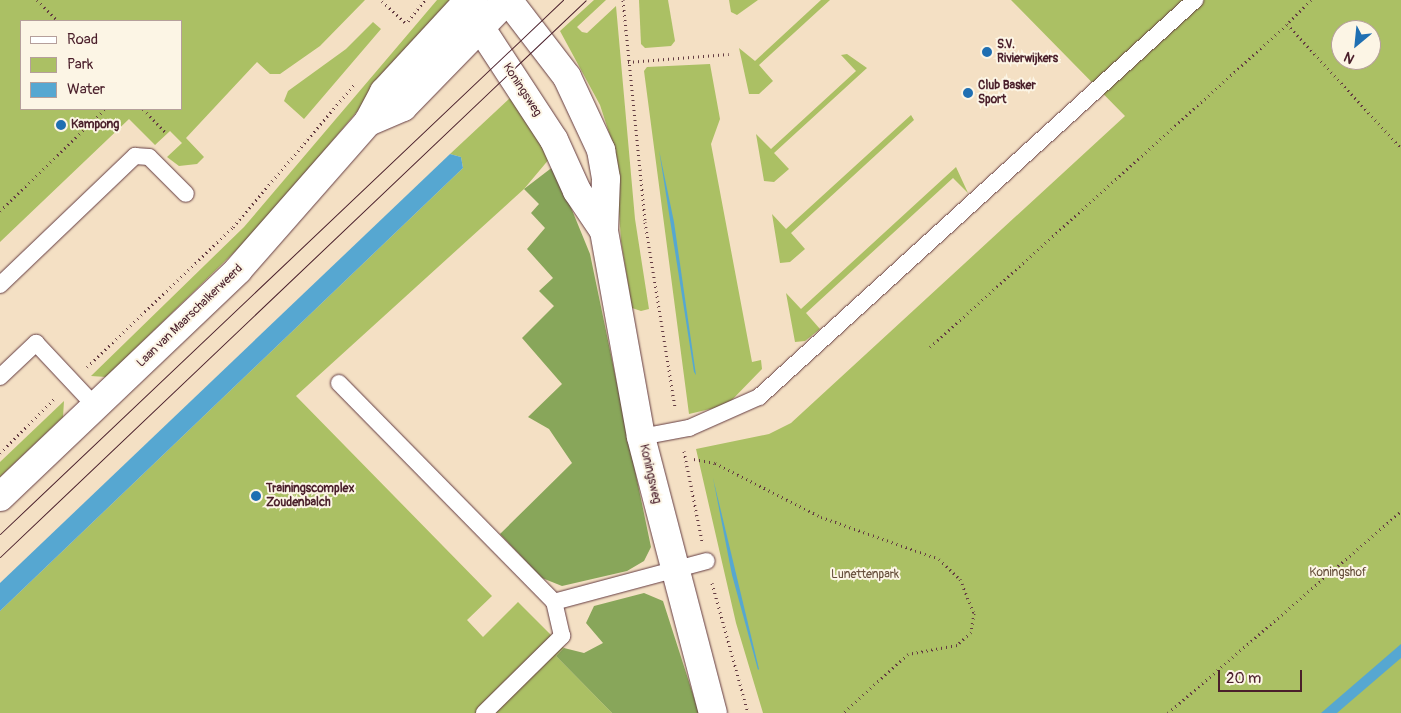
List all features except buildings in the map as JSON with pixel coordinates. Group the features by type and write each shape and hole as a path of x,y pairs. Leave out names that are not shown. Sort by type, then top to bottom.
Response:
{"street":[{"name":"Koningsweg","path":"471,0 482,30 554,140 577,191 604,231"},
{"name":"Laan van Maarschalkerweerd","path":"0,498 244,264 368,122 384,92 471,0"},
{"name":"Koningsweg","path":"508,0 557,62 593,128 606,179 604,231 641,437 672,570 713,713"},
{"name":"Laan van Maarschalkerweerd","path":"368,122 403,107 482,30 508,0"}],"lane":[{"path":"641,437 721,417 759,397 1194,0"},
{"path":"0,285 135,156 149,157 186,194"},
{"path":"0,376 36,343 71,382 96,406"},
{"path":"339,383 554,602 562,636 484,713"},
{"path":"554,602 707,561"}],"path":[{"path":"37,0 57,20"},
{"path":"400,31 426,0"},
{"path":"623,0 645,222 679,429"},
{"path":"930,347 1287,24 1310,0"},
{"path":"382,1 406,24"},
{"path":"1287,24 1401,148"},
{"path":"628,62 729,54"},
{"path":"0,453 71,382 233,227 361,76"},
{"path":"0,211 104,110"},
{"path":"144,110 164,132"},
{"path":"694,459 715,463 821,517 939,559 960,579 974,613 971,632 957,645 908,654 842,713"},
{"path":"1168,713 1401,511"}],"green space":[{"name":"Kampong","path":"0,0 365,0 320,46 280,74 270,74 257,62 186,138 204,157 197,164 179,166 167,157 182,143 170,131 155,145 129,119 0,242"},
{"path":"437,0 451,0 258,229 106,377 91,376 244,227"},
{"path":"594,0 606,0 577,27 582,32 587,33 616,6 635,219 649,309 641,311 632,308 621,241 615,151 600,105 560,31"},
{"path":"639,0 668,0 675,41 671,46 645,48 641,44"},
{"path":"729,0 758,0 737,15 731,12"},
{"path":"821,0 830,0 759,65 773,81 759,94 749,94 739,48 755,61"},
{"path":"1011,0 1401,0 1401,713 763,713 736,623 696,449 769,434 791,423 1125,116"},
{"path":"373,22 381,29 304,119 284,101 288,91 346,49"},
{"path":"847,54 867,68 774,153 789,169 774,182 764,181 756,134 771,149 856,71 841,55"},
{"path":"710,64 720,119 711,144 752,362 761,360 762,369 727,405 689,414 644,71 647,67"},
{"name":"Trainingscomplex Zoudenbalch","path":"510,98 550,158 524,189 296,396 492,596 467,620 483,637 518,602 564,648 556,656 612,713 0,713 0,611 463,168 461,157 450,154"},
{"path":"911,115 914,120 791,233 805,249 790,262 780,263 772,214 786,229"},
{"path":"554,166 590,254 651,547 644,561 627,571 562,586 542,578 500,534 572,463 549,429 528,417 562,384 522,338 554,306 539,291 553,278 527,249 545,228 531,213 539,204 524,189"},
{"path":"956,167 968,193 953,178 806,313 820,329 805,341 795,342 786,293 801,309"},
{"path":"64,401 63,417 0,477 0,462"},
{"path":"644,593 663,601 699,713 612,713 556,656 564,648 584,653 603,643 586,623 594,606"}],"water":[{"path":"659,150 674,222 696,375 694,372"},
{"path":"450,154 461,157 463,168 0,611 0,583"},
{"path":"713,478 759,669 758,670 732,575"},
{"path":"1401,644 1401,658 1337,713 1321,713"}],"tram line":[{"path":"0,534 563,0"},
{"path":"0,557 586,0"}],"place":[{"name":"S.V. Rivierwijkers","path":"987,52"},
{"name":"Club Basker Sport","path":"968,93"},
{"name":"Kampong","path":"61,125"},
{"name":"Trainingscomplex Zoudenbalch","path":"256,496"}],"park label":[{"name":"Koningshof","path":"1338,573"},
{"name":"Lunettenpark","path":"865,575"}]}
